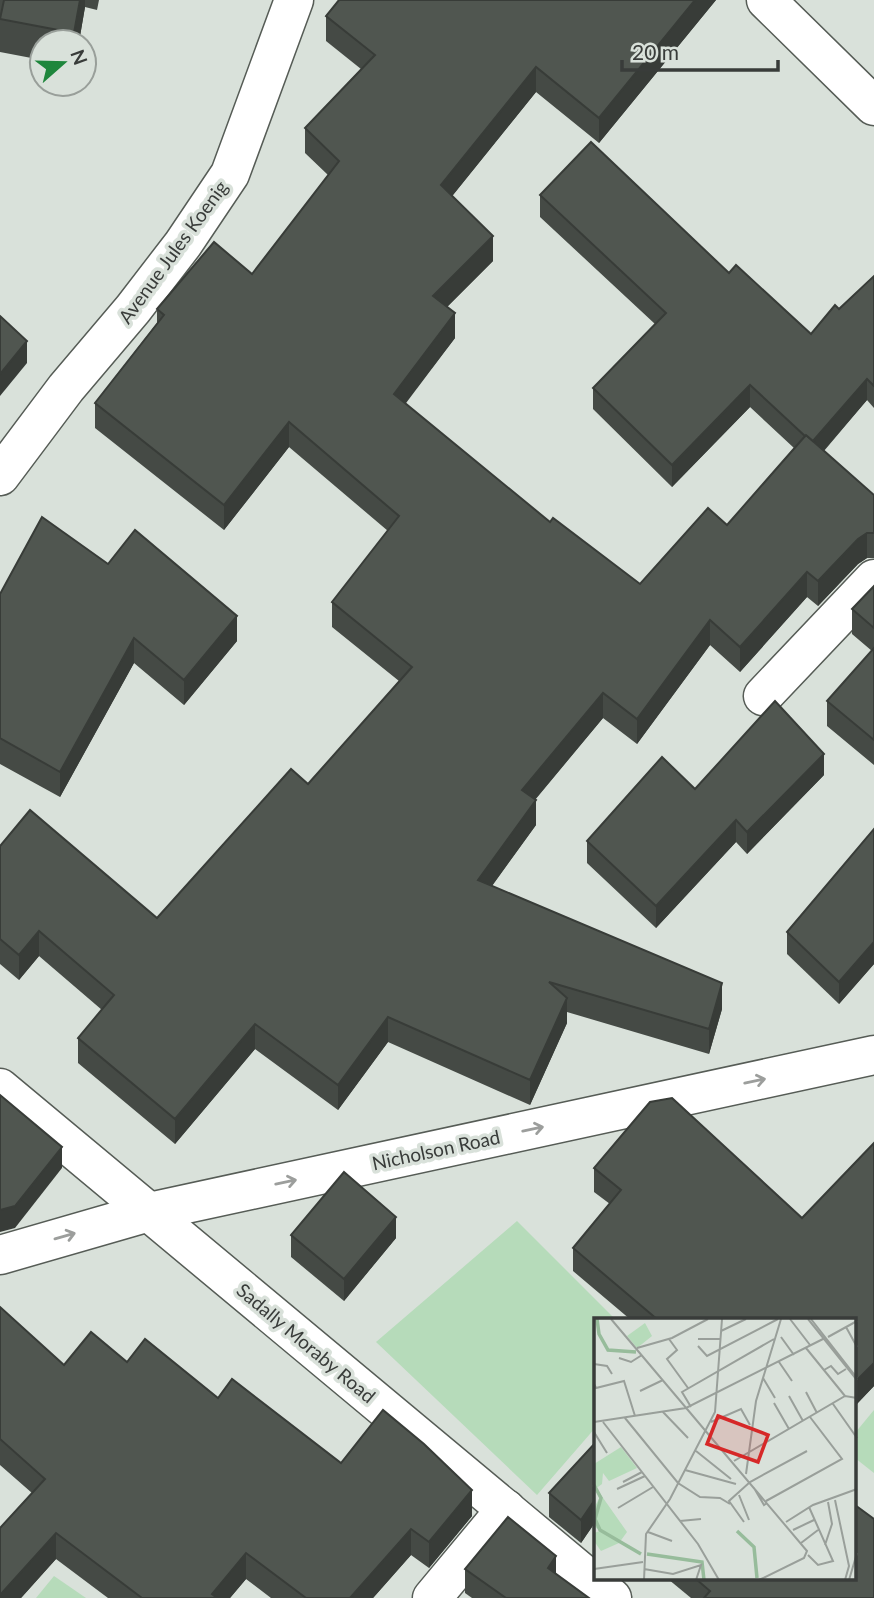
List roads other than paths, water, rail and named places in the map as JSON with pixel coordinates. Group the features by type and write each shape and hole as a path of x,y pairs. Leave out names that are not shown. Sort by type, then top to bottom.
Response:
{"street":[{"name":"Avenue Jules Koenig","path":"0,476 66,388 183,244 230,174 294,0"},
{"path":"766,0 874,106"},
{"path":"763,695 874,579"},
{"name":"Nicholson Road","path":"0,1255 149,1212 874,1055"},
{"name":"Sadally Moraby Road","path":"0,1088 612,1598"},
{"path":"432,1598 506,1509"}]}
